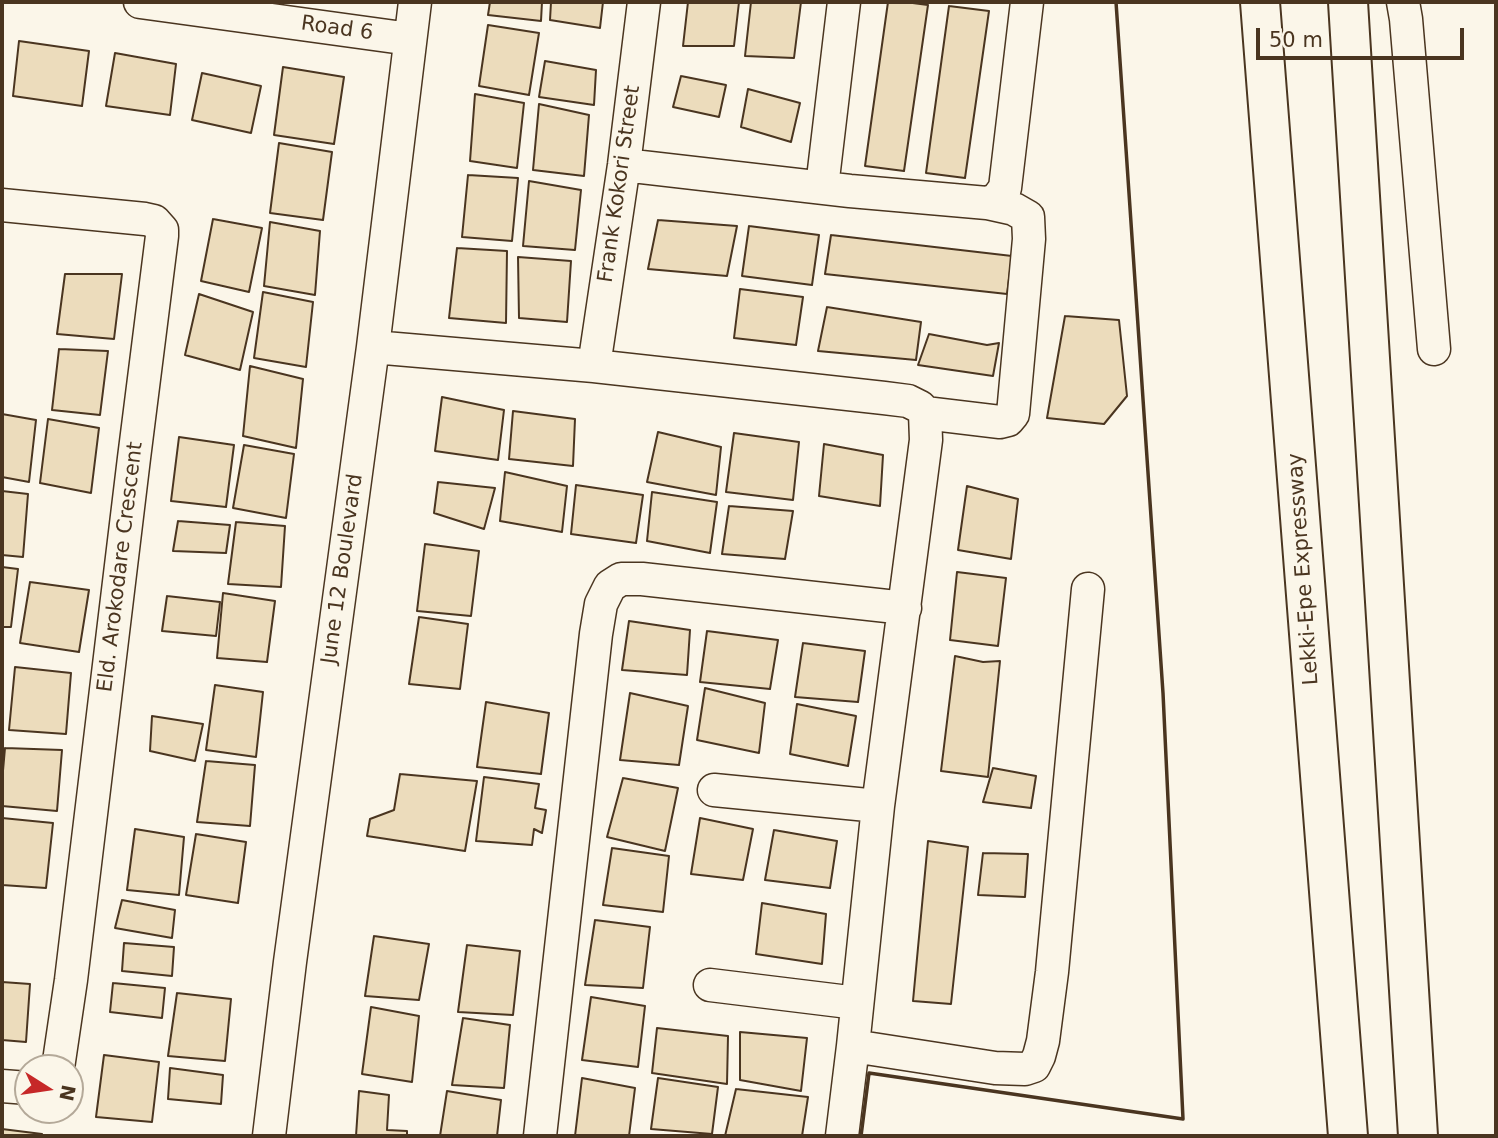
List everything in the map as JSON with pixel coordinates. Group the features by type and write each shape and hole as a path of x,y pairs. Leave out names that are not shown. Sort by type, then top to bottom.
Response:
{"highway":[{"name":"Lekki-Epe Expressway","path":"1259,2 1348,1136"},
{"path":"1348,2 1418,1136"}],"street":[{"name":"Road 6","path":"140,2 183,5 410,39"},
{"name":"June 12 Boulevard","path":"269,1136 373,347 415,2"},
{"name":"Frank Kokori Street","path":"594,366 624,165 643,2"},
{"path":"822,187 844,2"},
{"path":"987,203 997,199 1004,188 1027,2"},
{"path":"1403,2 1434,349"},
{"path":"624,165 987,203 1014,209 1028,217 1030,239 1013,414 1008,420 1000,422 925,413"},
{"name":"Eld. Arokodare Crescent","path":"2,205 145,219 154,221 162,230 60,1054"},
{"path":"373,347 594,366 908,401 925,413 926,440 878,806 842,1136"},
{"path":"540,1136 590,677 601,604 610,586 621,579 642,579 905,608"},
{"path":"853,1046 995,1068 1024,1069 1034,1066 1040,1056 1052,972 1088,589"},
{"path":"714,790 878,806"},
{"path":"710,985 857,1003"}],"building":[{"path":"490,2 542,2 541,21 488,15"},
{"path":"551,2 603,2 600,28 550,20"},
{"path":"688,2 739,2 734,46 683,46"},
{"path":"751,2 801,2 794,58 745,56"},
{"path":"888,2 928,5 904,171 865,166"},
{"path":"949,6 989,11 965,178 926,173"},
{"path":"488,25 539,33 529,95 479,86"},
{"path":"19,41 89,51 82,106 13,96"},
{"path":"115,53 176,64 170,115 106,106"},
{"path":"545,61 596,70 594,105 539,97"},
{"path":"283,67 344,77 334,144 274,135"},
{"path":"202,73 261,86 251,133 192,120"},
{"path":"681,76 726,85 719,117 673,107"},
{"path":"748,89 800,103 791,142 741,127"},
{"path":"475,94 524,103 517,168 470,161"},
{"path":"539,104 589,115 584,176 533,170"},
{"path":"279,143 332,152 323,220 270,213"},
{"path":"468,175 518,178 512,241 462,237"},
{"path":"529,181 581,190 575,250 523,246"},
{"path":"213,219 262,228 249,292 201,281"},
{"path":"658,220 737,226 727,276 648,269"},
{"path":"270,222 320,231 315,295 264,286"},
{"path":"749,226 819,235 812,285 742,276"},
{"path":"831,235 1012,256 1007,294 825,274"},
{"path":"457,248 507,251 506,323 449,318"},
{"path":"518,257 571,261 567,322 519,318"},
{"path":"65,274 122,274 114,339 57,334"},
{"path":"740,289 803,297 796,345 734,338"},
{"path":"263,292 313,302 306,367 254,358"},
{"path":"199,294 253,312 240,370 185,355"},
{"path":"827,307 921,322 916,360 818,351"},
{"path":"1065,316 1119,320 1127,396 1104,424 1047,418"},
{"path":"929,334 987,345 999,343 993,376 918,365"},
{"path":"59,349 108,351 100,415 52,410"},
{"path":"250,366 303,379 296,448 243,436"},
{"path":"442,397 504,410 498,460 435,451"},
{"path":"513,411 575,419 573,466 509,459"},
{"path":"2,414 36,420 29,482 2,477"},
{"path":"48,419 99,428 91,493 40,483"},
{"path":"658,432 721,447 716,495 647,482"},
{"path":"734,433 799,442 793,500 726,492"},
{"path":"179,437 234,445 226,507 171,501"},
{"path":"824,444 883,455 880,506 819,496"},
{"path":"244,445 294,454 286,518 233,508"},
{"path":"505,472 567,486 562,532 500,521"},
{"path":"438,482 495,488 484,529 434,513"},
{"path":"576,485 643,495 636,543 571,534"},
{"path":"967,486 1018,499 1011,559 958,550"},
{"path":"2,491 28,494 23,557 2,555"},
{"path":"652,492 717,502 710,553 647,541"},
{"path":"729,506 793,511 785,559 722,554"},
{"path":"178,521 230,525 226,553 173,551"},
{"path":"236,522 285,526 281,587 228,584"},
{"path":"425,544 479,551 471,616 417,611"},
{"path":"2,567 18,569 11,627 2,627"},
{"path":"957,572 1006,578 998,646 950,640"},
{"path":"30,582 89,590 79,652 20,643"},
{"path":"223,593 275,601 267,662 217,658"},
{"path":"167,596 220,602 216,636 162,631"},
{"path":"419,617 468,624 460,689 409,684"},
{"path":"629,621 690,630 687,675 622,670"},
{"path":"707,631 778,640 770,689 700,682"},
{"path":"803,643 865,651 858,702 795,697"},
{"path":"955,656 983,662 1000,661 988,777 941,771"},
{"path":"15,667 71,673 66,734 9,730"},
{"path":"215,685 263,692 256,757 206,750"},
{"path":"705,688 765,703 759,753 697,740"},
{"path":"630,693 688,706 679,765 620,760"},
{"path":"486,702 549,713 541,774 477,767"},
{"path":"797,704 856,716 848,766 790,754"},
{"path":"152,716 203,724 195,761 150,751"},
{"path":"5,748 62,750 57,811 2,806"},
{"path":"206,761 255,765 250,826 197,822"},
{"path":"993,768 1036,776 1031,808 983,802"},
{"path":"400,774 477,781 465,851 367,836 370,819 394,810"},
{"path":"484,777 539,784 535,808 546,810 542,833 534,829 532,845 476,841"},
{"path":"623,778 678,788 665,851 607,837"},
{"path":"2,818 53,823 46,888 2,885"},
{"path":"700,818 753,829 743,880 691,874"},
{"path":"135,829 184,837 179,895 127,890"},
{"path":"774,830 837,841 830,888 765,880"},
{"path":"196,834 246,842 238,903 186,895"},
{"path":"928,841 968,847 951,1004 913,1001"},
{"path":"612,848 669,856 663,912 603,905"},
{"path":"983,853 1028,854 1025,897 978,895"},
{"path":"122,900 175,910 172,938 115,928"},
{"path":"762,903 826,914 822,964 756,954"},
{"path":"595,920 650,927 643,988 585,985"},
{"path":"374,936 429,944 419,1000 365,996"},
{"path":"124,943 174,947 172,976 122,971"},
{"path":"467,945 520,951 513,1015 458,1012"},
{"path":"2,982 30,984 26,1042 2,1040"},
{"path":"113,983 165,988 162,1018 110,1012"},
{"path":"177,993 231,999 225,1061 168,1056"},
{"path":"591,997 645,1006 638,1067 582,1060"},
{"path":"371,1007 419,1016 412,1082 362,1074"},
{"path":"463,1018 510,1025 504,1088 452,1085"},
{"path":"657,1028 728,1036 727,1084 652,1073"},
{"path":"740,1032 807,1038 801,1091 740,1080"},
{"path":"104,1055 159,1062 152,1122 96,1117"},
{"path":"170,1068 223,1075 221,1104 168,1099"},
{"path":"582,1078 635,1088 629,1136 575,1136"},
{"path":"658,1078 718,1087 712,1134 651,1129"},
{"path":"736,1089 808,1097 802,1136 725,1136"},
{"path":"359,1091 389,1095 387,1130 407,1131 407,1136 356,1136"},
{"path":"447,1091 501,1100 497,1136 440,1136"},
{"path":"2,1129 42,1134 2,1136"}],"wall":[{"path":"861,1136 869,1073 1183,1119 1163,693 1116,2"}]}
